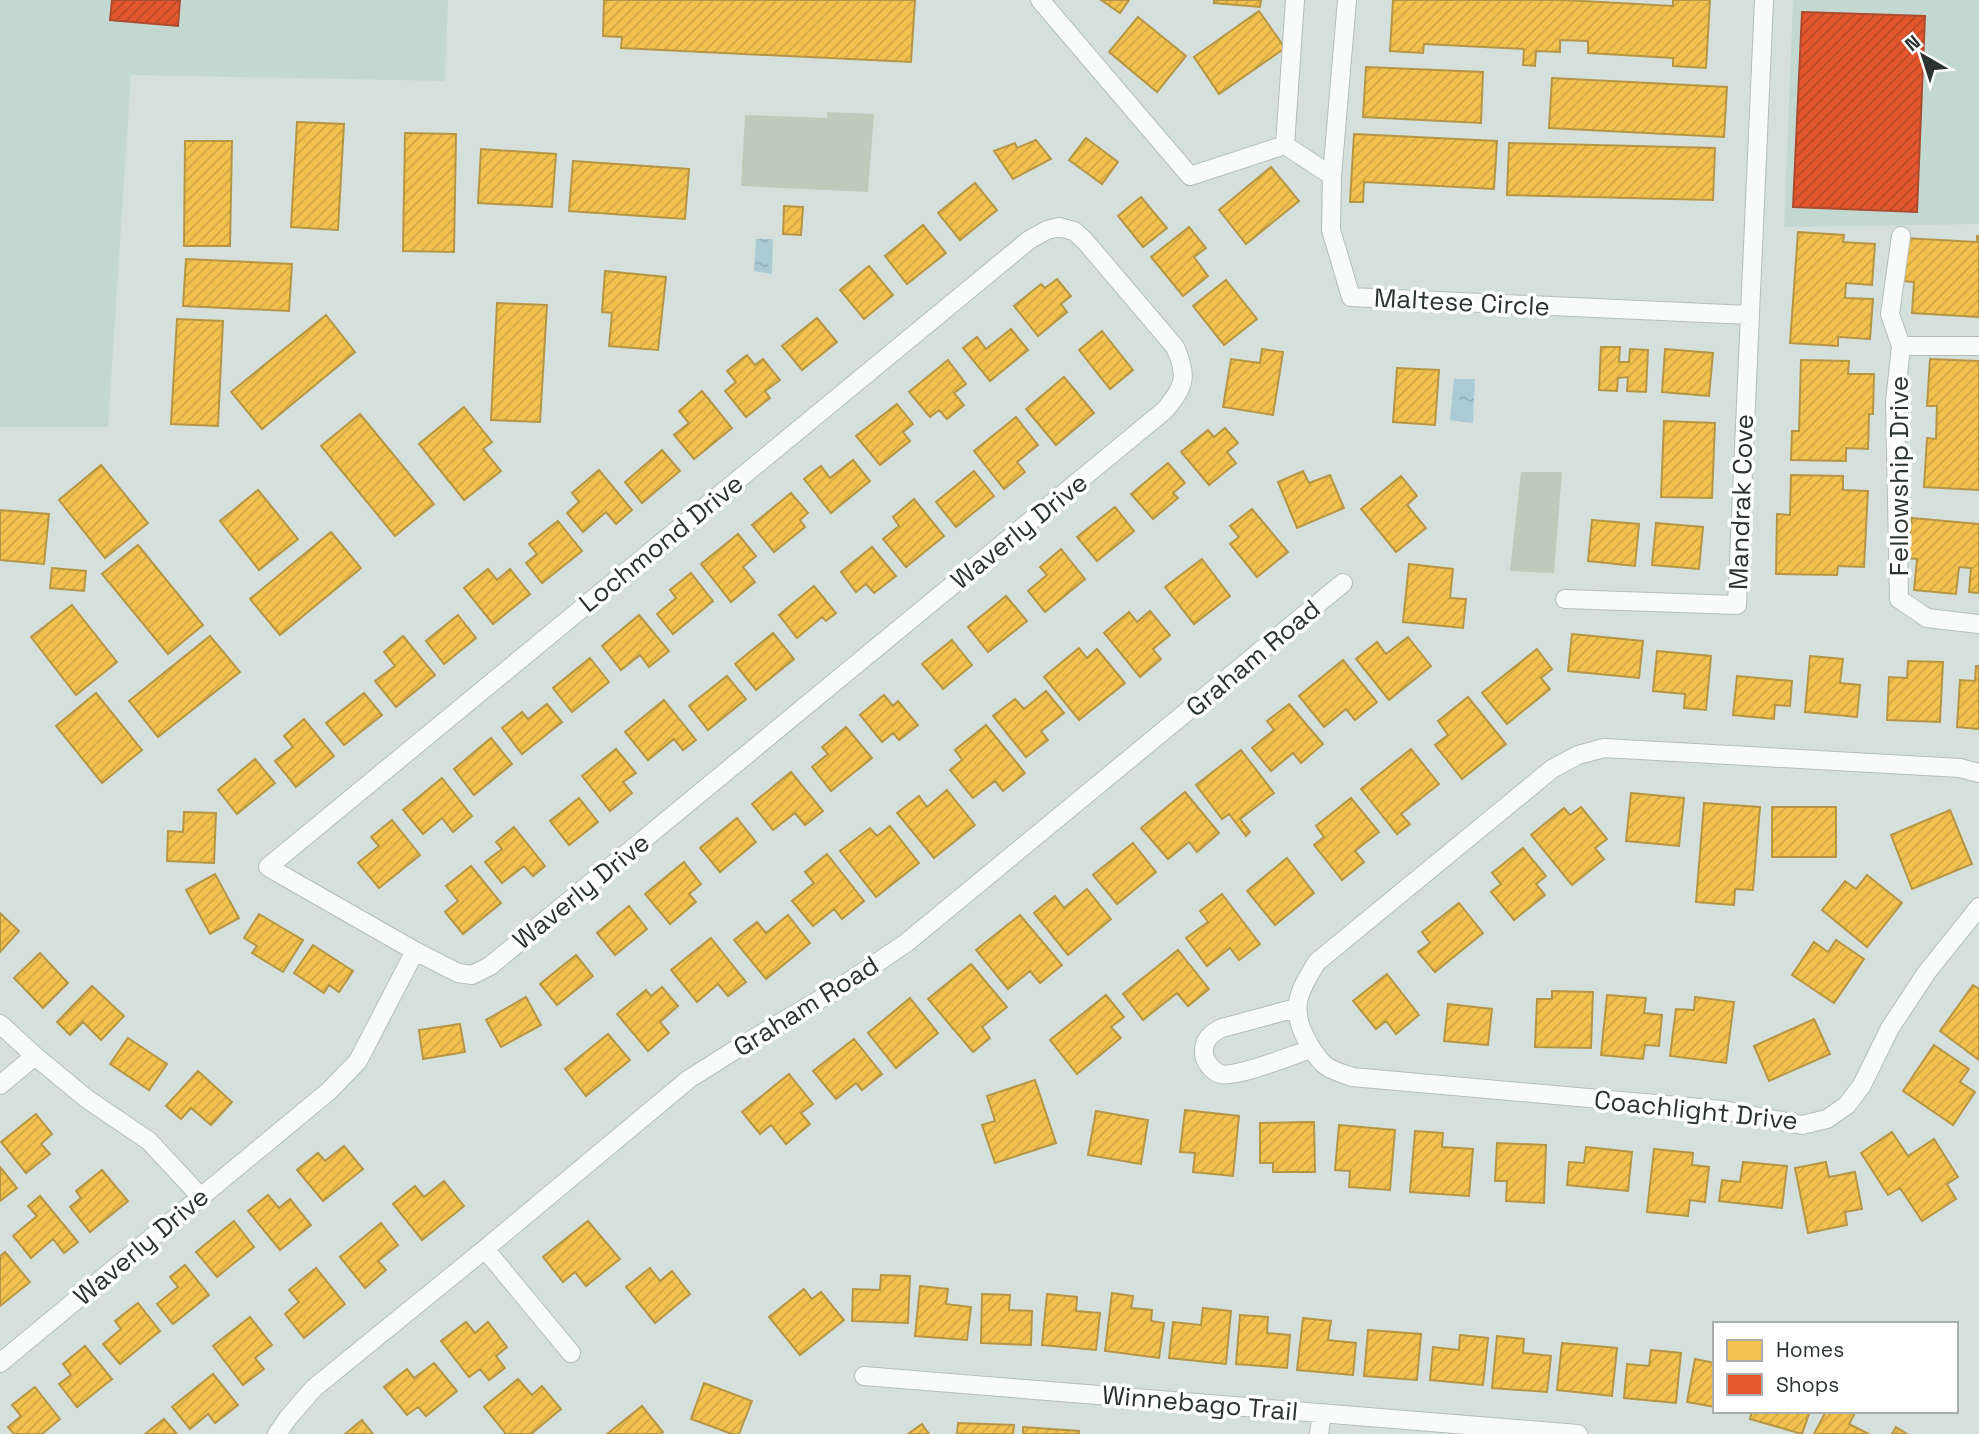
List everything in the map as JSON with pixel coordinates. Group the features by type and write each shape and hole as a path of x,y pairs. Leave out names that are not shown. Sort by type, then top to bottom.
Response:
{"street":[{"path":"1040,0 1190,176 1284,145"},
{"path":"1284,145 1294,0"},
{"name":"Maltese Circle","path":"1347,0 1332,176 1331,230 1351,297 1749,315"},
{"path":"1749,315 1764,0"},
{"path":"1284,145 1332,176"},
{"name":"Lochmond Drive","path":"415,951 268,867 1029,240 1059,227 1074,231 1085,241 1175,347 1184,366 1184,381"},
{"path":"1901,236 1890,314 1901,346"},
{"name":"Mandrak Cove","path":"1565,599 1737,605 1749,315"},
{"name":"Fellowship Drive","path":"1979,346 1901,346 1895,402 1899,599 1927,618 1979,624"},
{"name":"Waverly Drive","path":"0,1363 330,1091 358,1061 415,951 458,973 472,975 490,966 1165,410 1178,395 1184,381"},
{"name":"Graham Road","path":"277,1434 314,1388 689,1079 906,943 1343,583"},
{"path":"1311,1049 1236,1073 1219,1073 1210,1067 1204,1051 1207,1039 1222,1028 1296,1008 1304,982 1317,962 1552,769 1578,755 1605,748 1959,768 1979,773"},
{"name":"Coachlight Drive","path":"1296,1008 1300,1029 1311,1049 1326,1066 1352,1077 1723,1110 1802,1125 1827,1119 1847,1105 1862,1085 1890,1028 1927,972 1979,907"},
{"path":"0,1024 87,1099 149,1141 201,1197"},
{"path":"0,1085 35,1056"},
{"path":"485,1249 572,1353"},
{"name":"Winnebago Trail","path":"864,1376 1578,1434"},
{"path":"1319,1434 1322,1413"}],"shaded area":[{"path":"0,0 448,0 445,81 131,75 108,427 0,427"},
{"path":"1793,0 1979,0 1979,224 1784,227"}],"green space":[{"path":"827,112 874,114 868,192 741,186 745,115 827,118"},
{"path":"1521,472 1562,472 1554,573 1510,571"}],"water":[{"path":"756,239 773,239 772,274 754,271"},
{"path":"1454,379 1475,379 1473,423 1450,420"}],"building: Homes":[{"path":"604,0 915,0 911,62 621,48 622,37 603,36"},
{"path":"1101,0 1129,0 1120,13"},
{"path":"1214,0 1261,0 1260,7 1214,3"},
{"path":"1393,0 1564,0 1673,6 1673,0 1710,0 1706,68 1673,66 1673,58 1588,53 1588,41 1560,40 1560,52 1536,51 1535,66 1523,65 1524,49 1424,44 1423,53 1390,51"},
{"path":"1259,11 1285,48 1219,94 1194,57"},
{"path":"1138,17 1186,56 1157,92 1109,52"},
{"path":"1366,67 1483,72 1481,123 1363,117"},
{"path":"1552,78 1727,87 1724,137 1549,128"},
{"path":"297,122 344,124 338,230 291,227"},
{"path":"405,133 456,134 454,252 403,251"},
{"path":"1354,134 1497,141 1494,189 1364,182 1363,202 1350,202"},
{"path":"1086,138 1118,162 1102,184 1069,160"},
{"path":"1036,140 1051,159 1013,179 994,151 1015,143 1017,148"},
{"path":"185,141 232,141 230,246 184,246"},
{"path":"1509,143 1715,148 1713,200 1507,195"},
{"path":"481,149 556,154 552,207 478,203"},
{"path":"573,161 689,169 685,219 569,211"},
{"path":"1271,167 1299,201 1246,244 1219,210"},
{"path":"975,183 997,210 960,240 938,213"},
{"path":"1141,197 1167,228 1143,247 1118,216"},
{"path":"784,206 803,207 801,235 783,234"},
{"path":"923,225 946,253 907,284 885,256"},
{"path":"1189,227 1206,248 1194,257 1208,276 1183,296 1151,257"},
{"path":"1798,232 1844,235 1843,242 1875,244 1872,285 1846,283 1845,298 1873,299 1870,339 1838,337 1838,346 1790,343"},
{"path":"1977,236 1979,317 1912,313 1914,282 1902,281 1904,238 1977,242"},
{"path":"186,259 292,264 289,311 183,306"},
{"path":"869,266 893,295 864,319 840,290"},
{"path":"605,271 666,277 658,350 609,346 612,313 602,312"},
{"path":"1057,279 1071,296 1061,304 1067,312 1038,336 1014,306 1041,284 1045,288"},
{"path":"1226,280 1257,319 1224,345 1193,306"},
{"path":"497,303 547,305 540,422 491,420"},
{"path":"326,315 355,352 262,429 231,392"},
{"path":"817,318 837,342 802,370 782,346"},
{"path":"177,319 223,321 218,426 171,424"},
{"path":"1011,329 1028,350 990,381 963,348 977,337 986,349"},
{"path":"1102,331 1133,370 1110,389 1079,350"},
{"path":"1601,347 1620,347 1619,362 1629,362 1630,349 1648,350 1646,392 1627,391 1628,377 1618,378 1617,391 1599,390"},
{"path":"1262,349 1283,352 1273,415 1223,407 1231,359 1260,363"},
{"path":"1665,349 1713,353 1709,396 1662,392"},
{"path":"747,355 755,365 763,359 780,380 765,391 770,398 746,417 725,391 736,382 727,371"},
{"path":"1930,359 1979,361 1979,490 1924,487 1927,438 1936,439 1937,406 1927,406"},
{"path":"948,360 966,384 954,393 964,405 947,419 939,410 930,417 909,392"},
{"path":"1801,360 1849,361 1848,374 1874,374 1873,414 1869,414 1868,449 1846,448 1846,461 1791,460 1792,431 1799,431"},
{"path":"1397,368 1439,370 1435,425 1393,422"},
{"path":"1064,377 1094,413 1056,445 1026,409"},
{"path":"702,391 732,428 694,459 674,435 689,423 679,411"},
{"path":"897,404 913,424 903,432 910,441 880,465 856,436"},
{"path":"464,407 492,442 483,449 501,471 464,500 419,444"},
{"path":"360,414 434,504 395,536 321,446"},
{"path":"1016,417 1038,445 1017,462 1025,472 1004,489 974,451"},
{"path":"1664,421 1715,423 1712,498 1661,497"},
{"path":"1225,428 1238,443 1227,452 1236,463 1209,485 1181,452 1208,430 1214,437"},
{"path":"662,450 680,471 642,503 625,482"},
{"path":"853,460 870,481 831,513 804,479 821,466 830,478"},
{"path":"1168,463 1185,483 1173,493 1178,498 1153,519 1131,494"},
{"path":"101,465 148,523 105,558 59,500"},
{"path":"599,470 632,510 616,524 606,512 583,532 567,513 579,502 572,493"},
{"path":"974,471 994,496 956,527 936,502"},
{"path":"1303,471 1309,483 1330,475 1344,508 1297,528 1278,482"},
{"path":"1791,475 1843,476 1843,490 1868,491 1864,567 1838,566 1837,575 1776,574 1777,514 1790,515"},
{"path":"1401,476 1417,496 1407,505 1426,528 1396,552 1361,509"},
{"path":"258,490 298,539 259,570 220,521"},
{"path":"791,493 808,513 800,520 805,527 774,552 752,525"},
{"path":"914,499 944,536 906,567 883,539 899,526 893,517"},
{"path":"1115,507 1134,531 1097,561 1077,537"},
{"path":"1252,509 1288,552 1257,577 1230,544 1239,537 1230,526"},
{"path":"0,510 49,514 44,564 0,560"},
{"path":"1912,518 1979,524 1979,593 1969,592 1971,568 1959,567 1956,594 1914,590 1917,559 1907,558"},
{"path":"1592,520 1639,524 1635,566 1588,561"},
{"path":"558,521 582,551 542,583 526,563 537,554 529,544"},
{"path":"1656,523 1703,527 1699,569 1652,565"},
{"path":"331,532 361,568 280,635 250,599"},
{"path":"738,534 756,556 743,567 755,582 731,602 701,564"},
{"path":"138,545 203,625 168,654 102,574"},
{"path":"872,547 896,576 874,593 866,584 856,592 841,572"},
{"path":"1061,549 1085,579 1045,612 1028,591 1047,575 1040,567"},
{"path":"1202,559 1230,596 1194,624 1165,587"},
{"path":"1409,564 1453,569 1450,598 1466,599 1463,628 1403,622"},
{"path":"52,568 86,571 84,591 50,588"},
{"path":"488,569 497,580 510,569 530,594 493,624 464,588"},
{"path":"691,573 713,601 673,634 657,614 676,598 670,590"},
{"path":"814,586 836,613 826,621 822,617 797,638 779,615"},
{"path":"1006,596 1027,621 988,652 968,627"},
{"path":"72,605 117,662 76,695 31,637"},
{"path":"1150,611 1170,635 1153,649 1161,659 1140,677 1104,633 1129,612 1137,622"},
{"path":"458,615 476,638 444,664 426,641"},
{"path":"639,615 669,651 649,667 640,655 621,670 602,646"},
{"path":"773,633 794,659 756,690 735,664"},
{"path":"1572,634 1643,641 1639,678 1568,671"},
{"path":"210,636 240,672 158,737 129,701"},
{"path":"403,636 435,675 396,707 375,681 395,666 384,652"},
{"path":"1408,637 1431,666 1389,700 1356,659 1377,642 1386,654"},
{"path":"952,640 972,665 943,689 922,664"},
{"path":"1079,648 1087,658 1097,649 1125,683 1079,720 1044,677"},
{"path":"1537,649 1552,669 1541,678 1550,689 1507,724 1482,693"},
{"path":"1657,651 1711,656 1706,710 1684,708 1685,694 1653,691"},
{"path":"1810,656 1843,659 1840,683 1860,685 1857,717 1805,712"},
{"path":"590,658 609,682 572,712 553,688"},
{"path":"1343,660 1377,702 1355,720 1346,709 1324,727 1299,696"},
{"path":"1908,661 1943,662 1940,722 1887,720 1889,677 1907,678"},
{"path":"1976,666 1979,666 1979,729 1957,727 1960,680 1975,681"},
{"path":"727,676 746,699 708,730 689,706"},
{"path":"1737,676 1792,681 1790,706 1775,705 1774,719 1733,715"},
{"path":"1046,691 1064,713 1041,731 1048,740 1026,757 993,716 1015,699 1024,709"},
{"path":"96,693 142,750 102,783 56,726"},
{"path":"364,693 382,715 344,745 326,723"},
{"path":"884,695 893,706 898,701 918,725 899,740 893,733 882,742 860,715"},
{"path":"1468,697 1506,744 1462,779 1435,745 1448,735 1438,721"},
{"path":"664,700 696,740 683,750 674,739 648,760 625,732"},
{"path":"547,704 562,722 522,754 502,728 522,712 528,719"},
{"path":"1289,704 1323,744 1301,763 1293,753 1271,771 1252,748 1274,730 1267,721"},
{"path":"304,719 334,756 296,787 275,761 293,747 284,736"},
{"path":"986,725 1025,773 1003,791 995,781 973,798 950,770 962,760 955,750"},
{"path":"846,727 872,758 831,791 812,767 828,754 822,747"},
{"path":"491,738 512,764 474,795 454,769"},
{"path":"616,749 636,773 623,782 632,793 610,811 582,776"},
{"path":"1411,749 1439,784 1401,814 1410,824 1397,834 1361,789"},
{"path":"1241,750 1274,793 1240,819 1250,832 1246,836 1229,814 1222,819 1196,785"},
{"path":"255,759 275,783 237,814 218,790"},
{"path":"791,772 823,811 805,825 795,813 773,830 752,804"},
{"path":"442,778 472,816 453,832 442,818 423,834 403,810"},
{"path":"947,790 975,825 934,858 897,813 919,796 927,807"},
{"path":"1185,792 1219,833 1197,852 1189,842 1168,859 1141,828"},
{"path":"1631,793 1684,798 1679,846 1626,841"},
{"path":"579,798 598,822 569,845 550,821"},
{"path":"1351,798 1379,832 1355,851 1364,862 1342,880 1314,845 1324,837 1316,826"},
{"path":"1704,803 1760,807 1753,890 1735,889 1734,905 1696,902"},
{"path":"1581,807 1607,839 1595,848 1604,859 1572,885 1531,835 1564,808 1570,815"},
{"path":"1772,807 1836,807 1836,857 1772,857"},
{"path":"1950,810 1972,864 1912,889 1891,835"},
{"path":"184,812 216,813 214,863 167,861 168,831 183,832"},
{"path":"737,818 756,842 720,872 700,848"},
{"path":"392,820 420,855 379,888 358,863 379,846 371,837"},
{"path":"890,826 919,863 876,897 840,851 870,828 877,836"},
{"path":"514,827 545,866 533,876 524,866 502,883 485,862 502,849 496,842"},
{"path":"1133,843 1156,872 1117,904 1093,875"},
{"path":"1523,848 1546,876 1536,884 1545,895 1514,920 1491,892 1501,884 1492,873"},
{"path":"827,854 864,901 842,919 834,909 813,926 792,901 814,883 805,872"},
{"path":"1287,858 1314,893 1275,925 1247,891"},
{"path":"684,862 701,884 689,894 696,902 670,924 645,894"},
{"path":"471,866 501,903 463,934 445,912 458,901 446,886"},
{"path":"215,874 239,918 210,934 186,890"},
{"path":"1867,875 1902,903 1867,947 1822,910 1845,881 1856,889"},
{"path":"1087,889 1111,919 1068,955 1034,913 1055,896 1064,908"},
{"path":"1222,894 1260,944 1239,960 1230,948 1207,966 1186,938 1208,922 1200,911"},
{"path":"1459,903 1483,933 1435,972 1418,952 1430,943 1422,932"},
{"path":"629,906 647,929 615,955 597,933"},
{"path":"0,913 19,931 0,952"},
{"path":"259,914 303,940 283,972 252,953 257,946 244,938"},
{"path":"788,915 810,943 766,979 734,940 757,922 766,933"},
{"path":"1020,915 1062,965 1040,983 1030,971 1008,989 976,950"},
{"path":"711,938 746,982 728,996 718,984 697,1002 671,970"},
{"path":"1836,940 1864,959 1834,1003 1792,975 1814,942 1828,952"},
{"path":"313,945 353,971 339,992 329,985 324,993 294,973"},
{"path":"1178,950 1209,989 1188,1006 1177,993 1143,1020 1123,994"},
{"path":"40,953 68,983 43,1008 14,978"},
{"path":"576,955 593,976 557,1005 540,984"},
{"path":"971,964 1007,1007 982,1027 990,1038 973,1052 928,999"},
{"path":"1387,974 1419,1015 1396,1034 1386,1021 1376,1029 1353,1001"},
{"path":"1973,985 1979,989 1979,1060 1940,1031"},
{"path":"92,986 124,1016 101,1040 83,1022 70,1035 57,1022"},
{"path":"662,987 678,1006 660,1022 669,1033 648,1051 617,1014 646,990 651,996"},
{"path":"1552,991 1593,992 1591,1048 1535,1047 1537,999 1552,999"},
{"path":"1106,995 1124,1017 1111,1027 1121,1038 1077,1074 1050,1040"},
{"path":"1607,995 1646,998 1644,1013 1662,1015 1659,1046 1645,1045 1643,1059 1601,1055"},
{"path":"526,997 541,1025 501,1047 486,1020"},
{"path":"1695,997 1734,1002 1726,1063 1670,1056 1676,1009 1694,1010"},
{"path":"910,998 938,1033 896,1068 868,1033"},
{"path":"1448,1004 1492,1009 1488,1045 1444,1041"},
{"path":"1814,1019 1830,1054 1769,1081 1754,1046"},
{"path":"460,1024 465,1052 423,1059 419,1030"},
{"path":"608,1034 630,1060 586,1096 565,1069"},
{"path":"128,1038 167,1064 149,1090 110,1064"},
{"path":"854,1039 882,1074 862,1090 856,1083 836,1099 813,1071"},
{"path":"1934,1045 1969,1069 1960,1082 1975,1092 1953,1125 1903,1091"},
{"path":"198,1071 232,1102 211,1125 191,1108 181,1119 166,1106"},
{"path":"789,1074 813,1104 801,1113 810,1124 786,1144 771,1125 760,1134 742,1112"},
{"path":"1035,1080 1056,1143 995,1163 982,1125 995,1121 987,1096"},
{"path":"1185,1110 1239,1116 1233,1176 1193,1172 1195,1153 1180,1152"},
{"path":"1096,1111 1148,1120 1141,1164 1088,1155"},
{"path":"36,1114 52,1134 41,1144 50,1154 26,1173 1,1142"},
{"path":"1314,1122 1315,1172 1273,1172 1273,1163 1260,1163 1260,1123"},
{"path":"1339,1125 1395,1130 1390,1190 1349,1187 1350,1171 1335,1170"},
{"path":"1415,1131 1443,1133 1442,1147 1473,1149 1469,1196 1410,1192"},
{"path":"1892,1132 1908,1156 1934,1139 1958,1177 1947,1184 1956,1199 1922,1221 1900,1188 1888,1195 1861,1153"},
{"path":"1497,1143 1546,1145 1544,1203 1506,1201 1507,1181 1495,1181"},
{"path":"344,1146 363,1169 323,1201 297,1170 318,1153 325,1161"},
{"path":"1586,1147 1632,1152 1628,1191 1567,1185 1569,1162 1584,1163"},
{"path":"1654,1149 1693,1153 1692,1165 1709,1167 1705,1202 1690,1200 1688,1216 1647,1212"},
{"path":"1743,1162 1787,1166 1782,1208 1719,1201 1722,1180 1740,1182"},
{"path":"1826,1162 1829,1177 1855,1172 1862,1209 1845,1212 1847,1225 1808,1233 1795,1168"},
{"path":"0,1167 17,1188 0,1201"},
{"path":"102,1170 128,1201 90,1232 70,1207 81,1198 76,1191"},
{"path":"444,1181 464,1206 422,1240 393,1204 415,1186 424,1197"},
{"path":"268,1195 279,1208 290,1199 311,1225 280,1250 248,1211"},
{"path":"40,1196 78,1242 64,1253 53,1239 31,1258 13,1236 37,1216 28,1206"},
{"path":"234,1221 254,1247 217,1277 196,1252"},
{"path":"588,1221 620,1259 586,1286 575,1272 563,1282 543,1257"},
{"path":"381,1223 398,1245 378,1261 386,1270 365,1288 340,1257"},
{"path":"5,1252 30,1282 0,1306 0,1256"},
{"path":"185,1265 209,1295 173,1324 157,1304 178,1287 170,1277"},
{"path":"316,1268 345,1304 304,1338 285,1314 299,1302 289,1290"},
{"path":"650,1268 660,1281 672,1271 690,1294 655,1323 626,1287"},
{"path":"881,1275 910,1276 908,1323 852,1321 853,1289 880,1290"},
{"path":"920,1286 948,1289 946,1304 971,1307 967,1340 915,1336"},
{"path":"804,1289 812,1299 821,1292 844,1320 800,1355 769,1317"},
{"path":"1112,1293 1133,1296 1131,1308 1152,1310 1151,1321 1164,1323 1159,1358 1105,1351"},
{"path":"982,1294 1010,1295 1009,1310 1032,1311 1031,1345 981,1343"},
{"path":"1047,1294 1077,1297 1076,1311 1100,1313 1096,1350 1042,1345"},
{"path":"138,1303 160,1331 120,1364 103,1344 121,1329 115,1321"},
{"path":"1203,1308 1231,1311 1226,1364 1169,1358 1173,1322 1201,1325"},
{"path":"1240,1315 1268,1317 1267,1333 1290,1335 1287,1368 1236,1364"},
{"path":"250,1317 272,1345 255,1358 264,1369 243,1385 213,1346"},
{"path":"1303,1318 1331,1321 1328,1340 1356,1343 1353,1375 1297,1370"},
{"path":"466,1322 475,1333 488,1322 507,1347 496,1356 505,1368 489,1380 480,1369 469,1377 441,1341"},
{"path":"1368,1330 1421,1334 1417,1380 1364,1376"},
{"path":"1460,1335 1488,1338 1483,1385 1430,1380 1433,1347 1459,1350"},
{"path":"1497,1336 1524,1339 1523,1353 1551,1356 1547,1392 1492,1388"},
{"path":"1562,1343 1617,1348 1612,1396 1557,1390"},
{"path":"85,1346 112,1379 77,1407 59,1384 71,1375 63,1364"},
{"path":"1651,1350 1681,1353 1676,1403 1624,1398 1627,1364 1649,1366"},
{"path":"1695,1359 1713,1363 1713,1407 1687,1402"},
{"path":"434,1363 457,1391 426,1416 418,1407 407,1415 384,1387 407,1369 414,1378"},
{"path":"213,1374 238,1405 215,1423 208,1414 190,1429 172,1407"},
{"path":"518,1379 532,1395 542,1386 561,1409 531,1434 506,1434 484,1407"},
{"path":"704,1383 752,1401 739,1434 691,1419"},
{"path":"35,1387 60,1419 42,1434 14,1434 8,1427 21,1416 12,1405"},
{"path":"642,1406 663,1432 607,1434"},
{"path":"1752,1413 1809,1413 1802,1434 1750,1419"},
{"path":"1825,1413 1855,1413 1849,1424 1869,1434 1814,1434"},
{"path":"164,1419 177,1434 145,1434"},
{"path":"362,1420 373,1434 345,1434"},
{"path":"958,1423 1014,1425 1013,1434 957,1434"},
{"path":"922,1424 929,1434 908,1434"},
{"path":"1023,1427 1079,1431 1079,1434 1023,1434"},
{"path":"1896,1427 1907,1434 1892,1434"}],"building: Shops":[{"path":"112,0 180,0 178,26 110,20"},
{"path":"1802,12 1925,16 1917,212 1793,207"}]}
